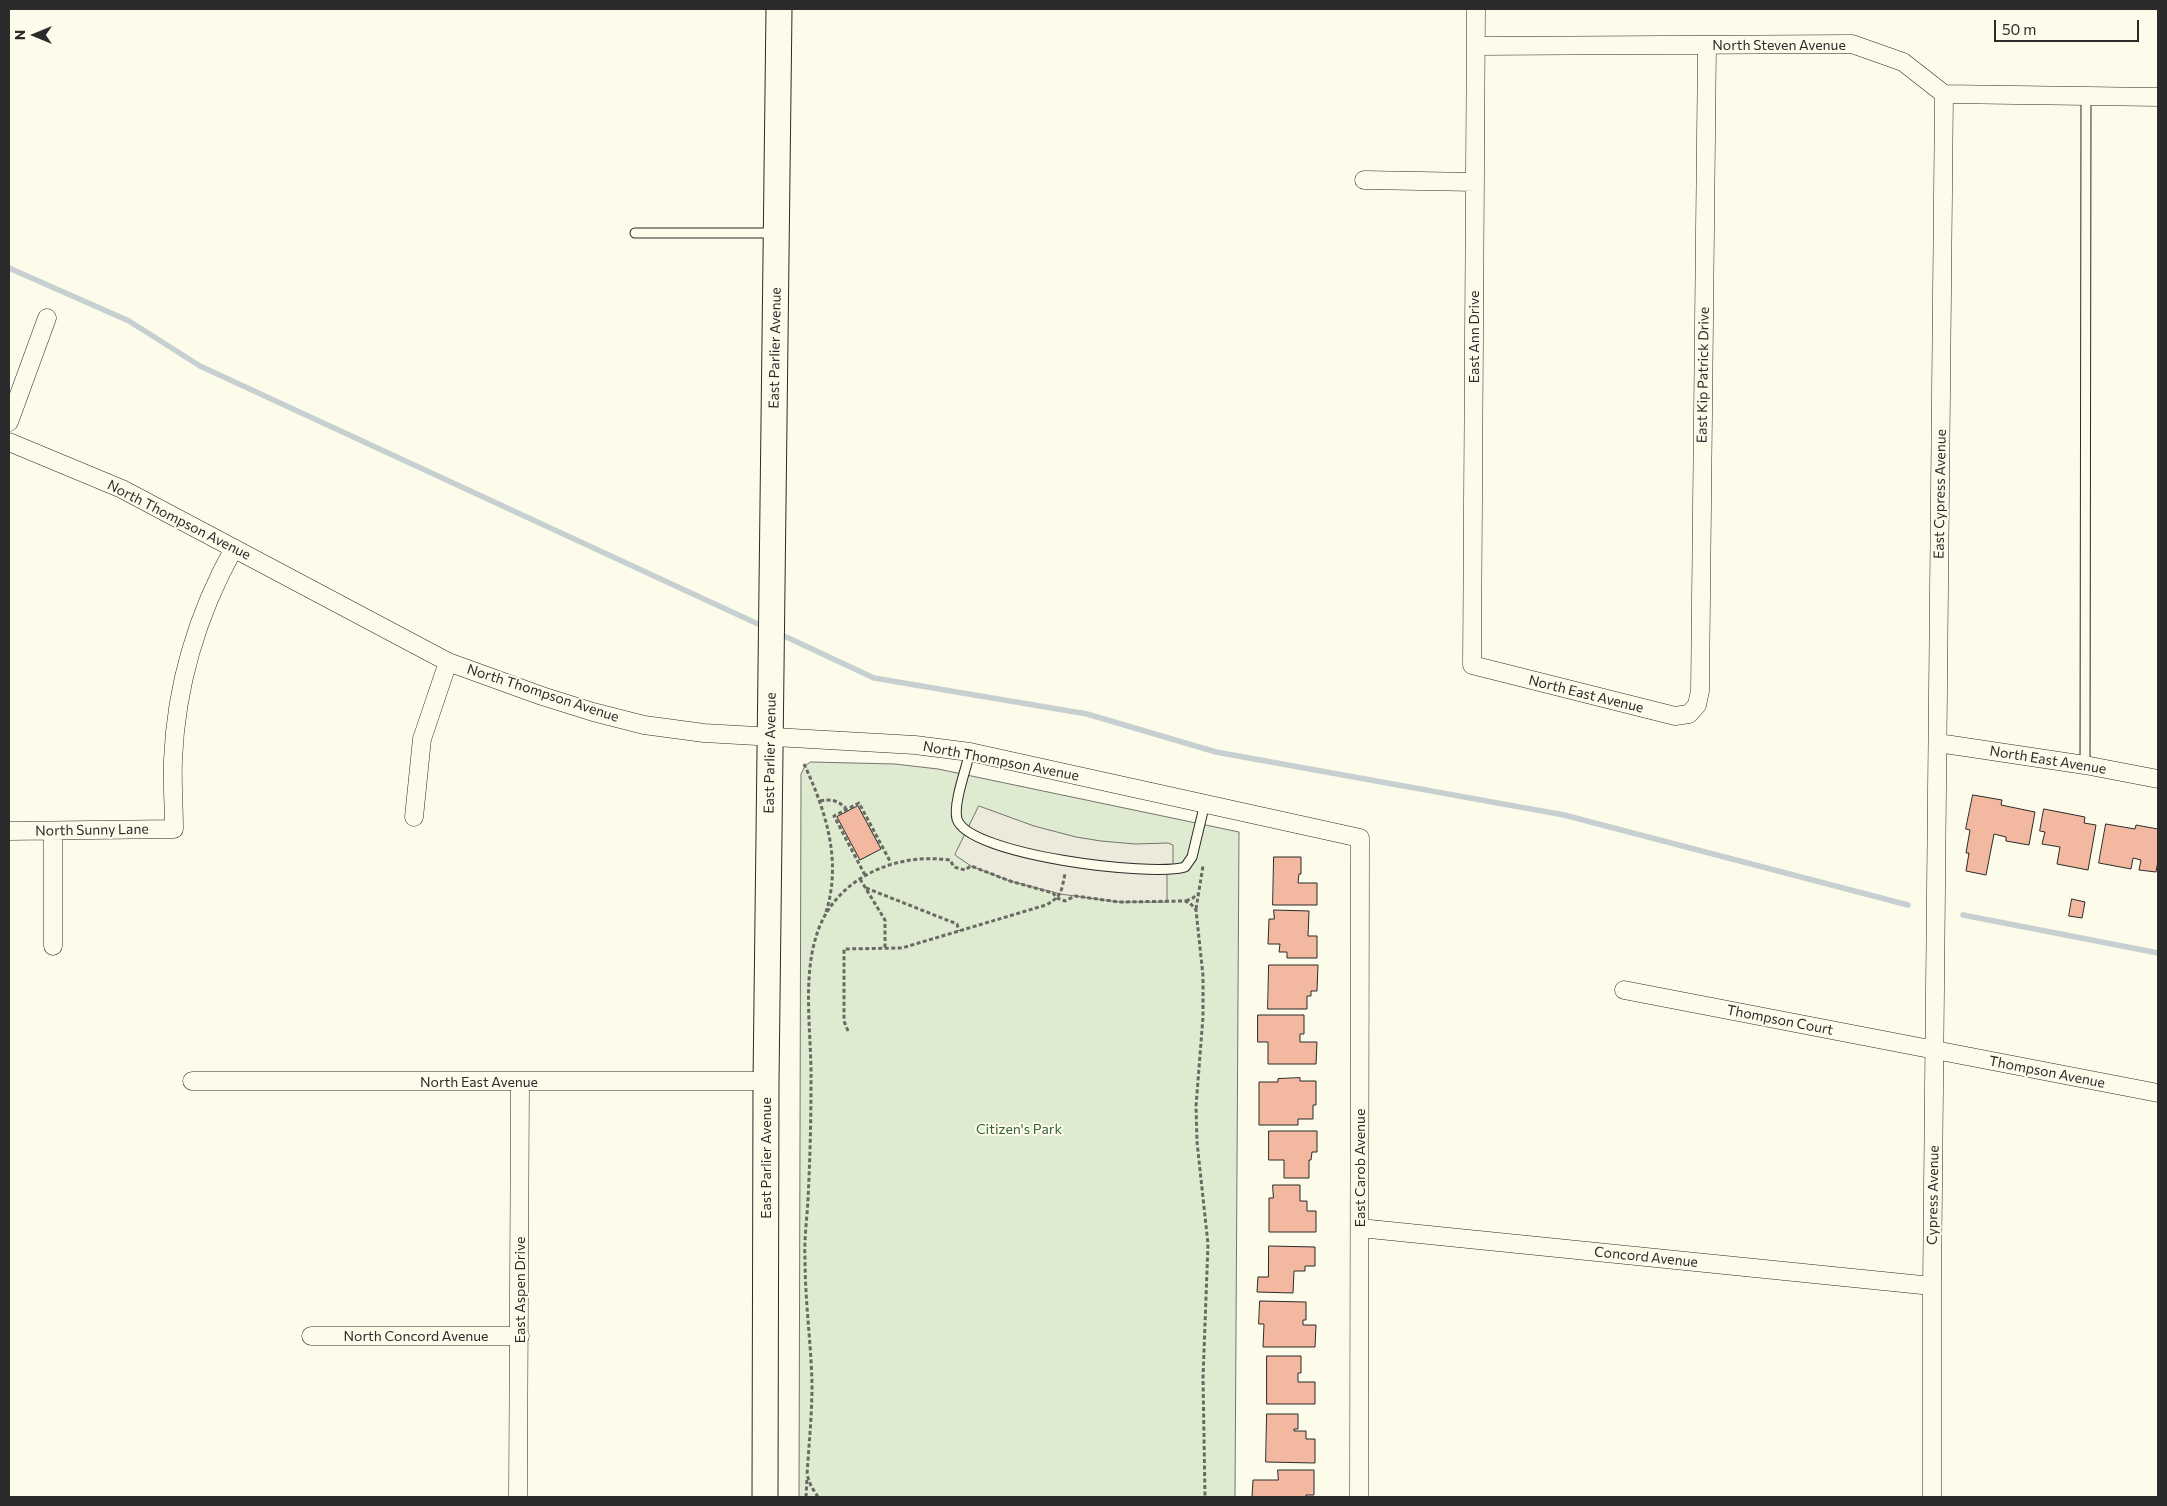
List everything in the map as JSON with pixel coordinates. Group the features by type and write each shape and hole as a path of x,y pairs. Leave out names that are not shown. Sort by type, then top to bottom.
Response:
{"street":[{"name":"East Parlier Avenue","path":"765,1497 766,1081 779,9"},
{"name":"East Ann Drive","path":"1472,666 1476,9"},
{"name":"North Steven Avenue","path":"1476,46 1852,44 1903,62 1944,94"},
{"name":"East Kip Patrick Drive","path":"1697,705 1700,691 1707,45"},
{"path":"1944,94 2158,96"},
{"name":"East Cypress Avenue","path":"1937,893 1944,94"},
{"path":"1364,180 1475,182"},
{"path":"9,422 47,318"},
{"name":"North Thompson Avenue","path":"9,442 122,489 448,662 593,712 644,725 704,733 915,744 970,752 1360,838"},
{"name":"North Sunny Lane","path":"9,830 174,829 172,761 182,686 202,612 216,580 234,548"},
{"path":"414,816 422,739 448,662"},
{"name":"North East Avenue","path":"1472,666 1675,716 1689,714 1697,705"},
{"name":"North East Avenue","path":"1938,743 2084,765 2158,779"},
{"path":"53,830 53,946"},
{"name":"East Carob Avenue","path":"1359,1497 1360,838"},
{"name":"Cypress Avenue","path":"1932,1497 1932,1286 1937,893"},
{"name":"Thompson Court","path":"1624,990 1935,1050"},
{"name":"Thompson Avenue","path":"1935,1050 2158,1093"},
{"name":"North East Avenue","path":"192,1081 766,1081"},
{"name":"East Aspen Drive","path":"518,1497 520,1082"},
{"name":"Concord Avenue","path":"1360,1228 1932,1286"},
{"name":"North Concord Avenue","path":"311,1336 520,1336"}],"lane":[{"path":"2084,765 2086,96"},
{"path":"635,233 776,233"},
{"path":"970,752 957,806 957,819 961,827 967,832 996,844 1035,856 1126,869 1174,869 1185,867 1192,857 1205,803"}],"path":[{"path":"804,764 820,801 829,833 833,874 832,894 813,949 809,982 810,1141 804,1257 812,1408 806,1497 810,1492 817,1497"},
{"path":"820,801 830,799 839,802 845,807 845,810"},
{"path":"865,875 834,816 859,803 891,863"},
{"path":"824,918 844,891 865,875 891,863 923,858 950,860 954,866 965,870 971,866 1010,881 1053,893 1057,898 1066,901 1075,896 1120,902 1185,901 1190,902 1196,910 1203,976 1203,1017 1196,1106 1197,1142 1208,1244 1203,1378 1205,1497"},
{"path":"848,1031 844,1021 844,949 902,948 1046,905 1060,894 1067,862"},
{"path":"860,879 885,920 885,949"},
{"path":"866,888 956,924 959,931"},
{"path":"1185,901 1193,898 1198,891"},
{"path":"807,1475 817,1497"}],"green space":[{"name":"Citizen's Park","path":"811,762 895,764 938,769 1239,832 1235,1497 799,1497 801,774 805,766"}],"shaded area":[{"path":"979,806 1034,826 1076,837 1135,844 1168,843 1173,845 1173,869 1167,870 1167,902 1119,902 1060,894 1010,881 971,866 955,855"}],"building":[{"path":"1973,795 2002,800 2001,805 2035,812 2029,845 2006,841 2006,837 1994,834 1986,875 1966,871 1969,853 1966,853 1970,830 1966,829"},
{"path":"858,806 881,849 860,860 837,817"},
{"path":"2044,809 2085,817 2084,823 2096,825 2088,870 2057,864 2060,847 2042,844 2045,832 2040,831"},
{"path":"2106,824 2135,829 2136,825 2158,829 2156,872 2139,870 2141,860 2133,858 2131,869 2099,863"},
{"path":"1274,857 1301,857 1301,874 1299,874 1298,883 1317,883 1317,905 1273,905"},
{"path":"2072,899 2085,902 2082,918 2069,916"},
{"path":"1274,910 1309,911 1308,936 1317,936 1317,958 1287,958 1287,952 1279,952 1280,944 1268,944 1269,919 1274,919"},
{"path":"1269,965 1318,965 1317,991 1311,991 1311,996 1307,996 1307,1009 1268,1009"},
{"path":"1258,1015 1304,1015 1304,1034 1300,1034 1300,1042 1317,1042 1316,1064 1268,1064 1268,1042 1258,1042"},
{"path":"1300,1078 1300,1081 1316,1081 1316,1105 1313,1105 1313,1119 1298,1119 1298,1125 1259,1125 1259,1082 1278,1082 1278,1079"},
{"path":"1269,1131 1317,1131 1317,1152 1312,1152 1311,1160 1309,1160 1309,1178 1284,1178 1284,1160 1269,1160"},
{"path":"1273,1185 1300,1185 1300,1201 1307,1201 1307,1211 1316,1211 1316,1232 1269,1232 1269,1198 1273,1198"},
{"path":"1269,1246 1315,1247 1315,1266 1305,1266 1305,1271 1294,1271 1293,1293 1257,1292 1258,1277 1268,1277"},
{"path":"1260,1301 1306,1302 1306,1320 1303,1320 1303,1325 1316,1325 1315,1347 1263,1347 1264,1324 1259,1324"},
{"path":"1267,1356 1301,1356 1301,1373 1298,1373 1298,1382 1315,1382 1315,1404 1267,1404"},
{"path":"1267,1414 1298,1414 1298,1429 1294,1429 1294,1431 1306,1431 1306,1439 1315,1439 1315,1463 1266,1462"},
{"path":"1278,1470 1314,1470 1314,1495 1306,1495 1306,1497 1252,1497 1253,1480 1278,1480"}],"waterway":[{"path":"9,268 129,321 200,366 758,624"},
{"path":"782,635 874,678 1087,714 1216,752 1564,815 1908,905"},
{"path":"1963,915 2158,953"}]}
